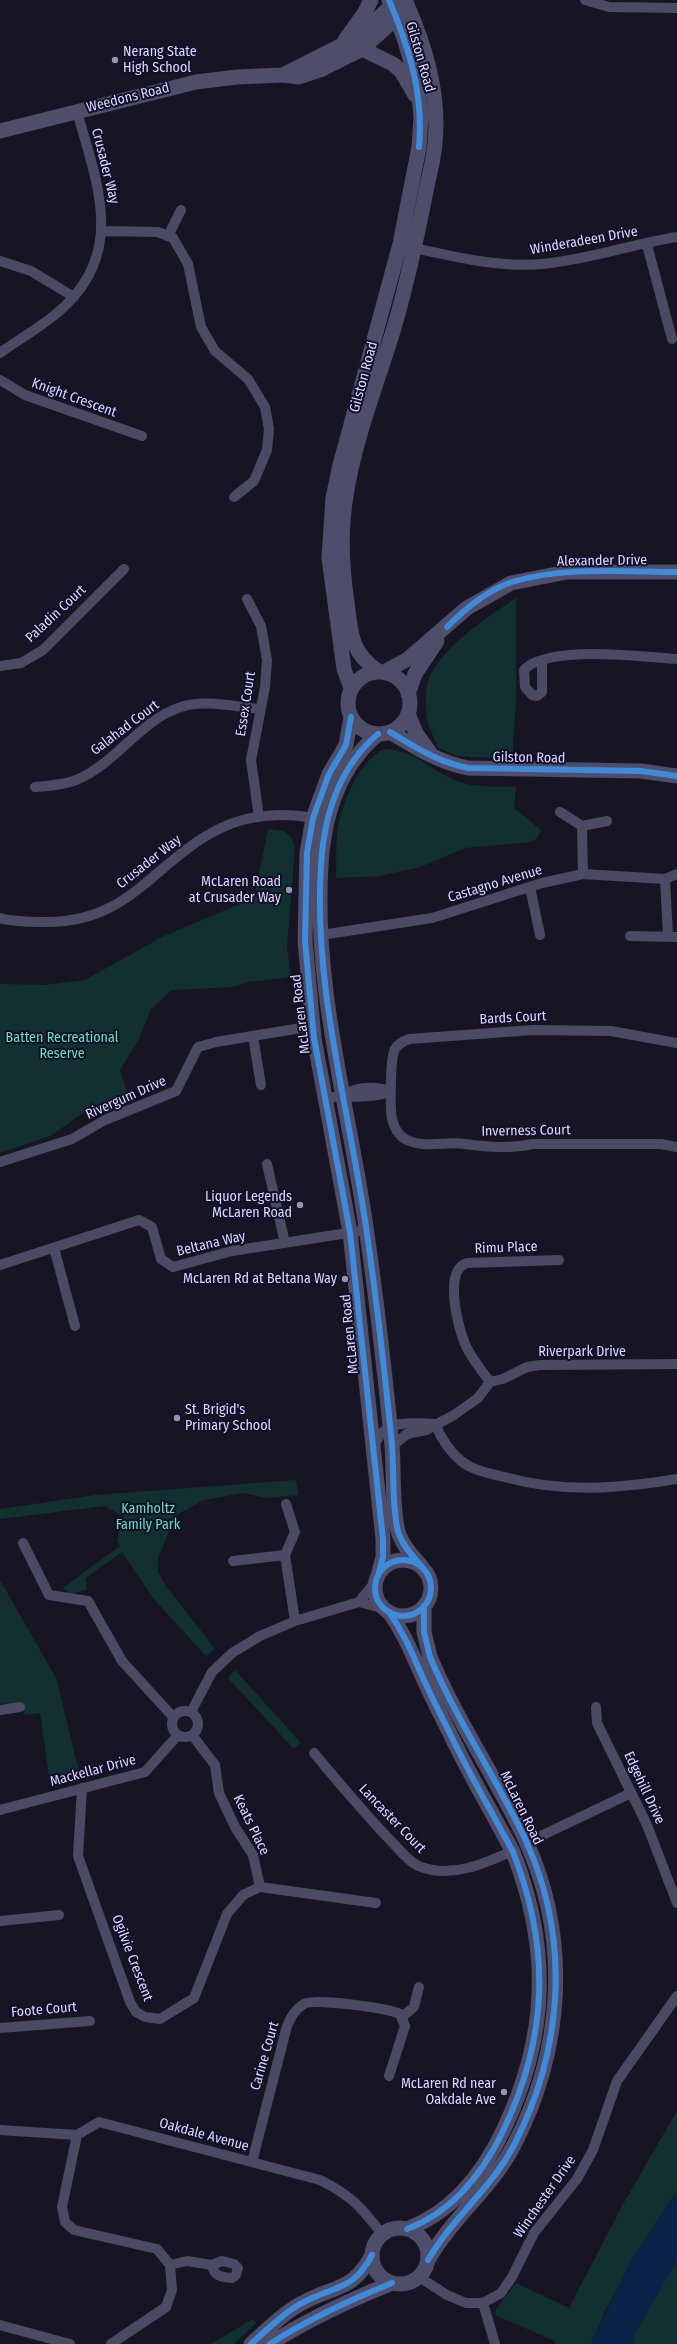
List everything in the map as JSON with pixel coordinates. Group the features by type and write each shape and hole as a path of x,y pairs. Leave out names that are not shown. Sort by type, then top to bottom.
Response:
{"main road":[{"path":"338,49 359,21 371,0"},
{"name":"Weedons Road","path":"283,75 296,67 338,49 356,38 401,4"},
{"name":"Weedons Road","path":"0,131 196,82 283,75 299,77 320,70 362,49 401,4"},
{"name":"Gilston Road","path":"351,688 344,669 329,558 333,498 340,465 400,244 420,147 420,102 401,4"},
{"name":"Gilston Road","path":"381,672 360,656 353,642 342,568 343,520 353,462 394,328 415,248 435,143 436,110 429,62 401,4"},
{"path":"362,49 393,64 401,71 420,102"},
{"name":"Alexander Drive","path":"381,672 408,659 447,627 467,608 511,582 537,576 567,572 677,572"},
{"name":"Alexander Drive","path":"408,694 415,674 447,627"},
{"path":"381,672 399,679 408,694 410,704 408,714 398,727 384,733 362,729 351,717 348,703 351,688 362,676 381,672"},
{"path":"408,714 416,733 434,757"},
{"name":"McLaren Road","path":"351,717 346,745 329,774 313,818 307,853 305,900 308,988 325,1098 350,1232 374,1446 383,1539 383,1556 377,1579"},
{"name":"Gilston Road","path":"384,733 418,751 453,765 483,770 641,772 677,776"},
{"name":"McLaren Road","path":"384,733 353,759 332,802 327,822 321,866 320,934 328,1007 367,1230 390,1426 397,1527 404,1545 422,1567"},
{"path":"397,1560 414,1562 422,1567 430,1580 431,1587 428,1600 424,1606 408,1615 387,1610 376,1596 377,1579 382,1569 397,1560"},
{"name":"McLaren Road","path":"424,1606 426,1646 435,1668 526,1843 539,1878 554,1944 556,2002 552,2039 541,2082 529,2114 513,2147 474,2202 447,2230 428,2260"},
{"name":"McLaren Road","path":"387,1610 405,1634 430,1694 512,1851 530,1903 539,1955 539,2009 535,2041 526,2076 499,2139 469,2183 449,2206 432,2218 407,2228"},
{"path":"250,2344 301,2304 349,2284 364,2268 372,2255 376,2240 382,2234 392,2229 407,2228 415,2232 423,2240 428,2252 428,2260 424,2272 419,2277 411,2282 401,2284 392,2283 377,2272 372,2255"},
{"path":"270,2344 289,2331 328,2311 392,2283"}],"street":[{"path":"585,0 609,7 677,8"},
{"name":"Crusader Way","path":"0,354 53,316 74,297 91,270 102,231 99,190 77,111"},
{"path":"169,234 182,210"},
{"path":"102,231 154,232 169,234 178,245 188,264 201,327 215,351 248,379 265,407 269,430 267,450 254,481 234,497"},
{"name":"Winderadeen Drive","path":"400,244 495,263 527,265 565,261 677,237"},
{"path":"647,244 672,339"},
{"path":"0,261 31,271 74,297"},
{"name":"Knight Crescent","path":"0,380 24,395 142,436"},
{"name":"Paladin Court","path":"0,666 21,662 43,650 124,569"},
{"name":"Essex Court","path":"247,600 261,626 265,643 265,687 251,760 259,817"},
{"path":"542,660 570,653 677,658"},
{"name":"Galahad Court","path":"35,787 63,784 87,774 155,721 181,707 205,704 260,709"},
{"path":"560,812 582,826 607,822"},
{"name":"Crusader Way","path":"0,918 22,922 58,922 97,914 119,904 205,837 238,821 259,817 313,818"},
{"path":"582,826 583,874"},
{"name":"Castagno Avenue","path":"320,934 432,918 530,887 583,874 665,879 677,874"},
{"path":"630,936 672,937 665,879"},
{"path":"530,887 540,935"},
{"name":"Rivergum Drive","path":"0,1162 72,1139 104,1120 176,1091 198,1047 216,1042 313,1026"},
{"name":"Bards Court","path":"391,1091 393,1053 400,1043 409,1039 533,1030 611,1031 677,1044"},
{"path":"253,1036 261,1085"},
{"path":"325,1098 343,1095 354,1088 379,1088 391,1091"},
{"name":"Inverness Court","path":"391,1091 391,1109 396,1129 405,1139 416,1143 465,1144 478,1147 516,1147 532,1144 661,1144 677,1147"},
{"path":"267,1164 284,1243"},
{"name":"Beltana Way","path":"0,1265 140,1220 152,1227 161,1259 173,1267 232,1251 367,1230"},
{"path":"54,1248 75,1326"},
{"name":"Rimu Place","path":"490,1382 470,1353 461,1333 456,1301 456,1272 461,1266 467,1263 559,1260"},
{"name":"Riverpark Drive","path":"490,1382 503,1379 527,1367 540,1365 677,1364"},
{"path":"392,1446 406,1434 426,1430 450,1417 478,1398 490,1382"},
{"path":"374,1446 378,1438 390,1426 423,1423 435,1424"},
{"path":"435,1424 444,1443 461,1461 477,1470 532,1485 579,1489 624,1488 677,1479"},
{"path":"286,1504 295,1532 285,1555 295,1621"},
{"path":"23,1543 49,1595 88,1601 122,1661 173,1717"},
{"path":"233,1561 285,1555"},
{"path":"359,1602 377,1579"},
{"path":"191,1712 212,1672 232,1653 260,1636 295,1621 359,1602 387,1610"},
{"path":"0,1710 20,1707"},
{"name":"Edgehill Drive","path":"596,1707 597,1723 647,1825 677,1903"},
{"path":"180,1711 191,1712 198,1723 192,1735 186,1737 178,1735 172,1727 173,1717 180,1711"},
{"name":"Mackellar Drive","path":"0,1810 145,1772 178,1735"},
{"name":"Keats Place","path":"192,1735 215,1765 219,1793 235,1827 253,1855 260,1887"},
{"name":"Lancaster Court","path":"314,1753 359,1808 407,1858 420,1867 435,1870 472,1868 512,1851"},
{"name":"Ogilvie Crescent","path":"82,1788 78,1856 130,2002 136,2012 145,2017 160,2019 194,1998 227,1914 243,1895 260,1887"},
{"path":"526,1843 631,1794"},
{"path":"260,1887 376,1903"},
{"path":"0,1921 59,1915"},
{"path":"390,2076 404,2030 402,2017 414,2007 419,1987"},
{"name":"Winchester Drive","path":"419,2277 447,2295 466,2303 483,2302 501,2293 512,2277 534,2233 577,2179 594,2150 617,2081 677,1996"},
{"name":"Carine Court","path":"252,2162 285,2033 293,2013 305,2003 325,2001 395,2012 402,2017"},
{"name":"Foote Court","path":"0,2028 90,2021"},
{"name":"Oakdale Avenue","path":"77,2135 99,2122 320,2180 345,2192 364,2211 382,2234"},
{"path":"0,2130 77,2135 62,2207 65,2222 74,2230 158,2249 170,2265 172,2290 166,2307 111,2344"},
{"path":"170,2265 187,2261 212,2265"},
{"path":"483,2302 495,2344"},
{"path":"0,2325 70,2344"}],"green space":[{"path":"516,598 516,702 512,759 457,756 438,748 426,714 427,690 431,674 447,651 458,641 481,622"},
{"path":"384,749 395,750 415,757 450,778 460,782 481,786 516,787 514,808 541,830 537,838 531,842 465,848 420,867 380,876 336,878 337,832 344,805 354,782 367,762"},
{"name":"Batten Recreational Reserve","path":"268,829 285,832 291,838 295,847 287,947 291,977 248,982 232,987 172,990 151,1009 138,1041 120,1070 128,1096 84,1112 52,1135 0,1153 0,984 45,985 85,980 162,937 254,898"},
{"name":"Kamholtz Family Park","path":"296,1480 298,1495 267,1498 243,1493 204,1500 176,1515 158,1558 158,1572 166,1586 215,1649 206,1656 153,1598 122,1552 86,1578 87,1589 71,1595 63,1588 120,1546 117,1541 123,1516 104,1506 0,1519 0,1509 96,1495"},
{"path":"0,1580 56,1678 80,1776 50,1783 40,1713 25,1715 20,1702 0,1704"},
{"path":"235,1670 301,1743 294,1749 228,1678"},
{"path":"677,2111 677,2191 656,2222 606,2309 591,2344 555,2344 555,2341 495,2315 496,2309 516,2283 569,2308 622,2206"},
{"path":"677,2260 677,2344 633,2344 634,2335"},
{"path":"253,2319 256,2323 234,2344 211,2344"}],"water":[{"path":"677,2191 677,2260 634,2335 633,2344 591,2344 629,2264"}],"cycle path":[{"path":"389,0 409,54 417,90 420,127 419,147"},
{"path":"447,627 485,595 503,585 532,577 594,571 677,572"},
{"path":"351,717 346,745 329,774 313,818 307,853 305,941 314,1038 350,1232 383,1539 383,1557 378,1576"},
{"path":"390,732 437,758 468,768 641,771 677,776"},
{"path":"378,734 364,747 353,761 336,793 330,810 321,865 320,912 322,958 335,1050 360,1188 374,1286 392,1445 395,1517 398,1533 403,1543 422,1567"},
{"path":"403,1560 414,1562 423,1568 429,1577 431,1588 429,1599 423,1608 414,1614 403,1616 392,1614 383,1608 377,1599 375,1588 377,1577 383,1568 392,1562 403,1560"},
{"path":"424,1606 424,1632 430,1657 452,1704 503,1795 526,1841 540,1879 550,1917 555,1956 555,1994 551,2033 543,2071 530,2109 505,2161 495,2175 448,2230 428,2260"},
{"path":"389,1612 407,1642 464,1762 513,1852 525,1888 534,1923 538,1958 539,1993 536,2027 529,2061 518,2096 503,2131 495,2147 476,2176 452,2202 423,2222 407,2229"},
{"path":"251,2344 298,2305 351,2281 358,2275 372,2255"},
{"path":"270,2344 299,2326 330,2310 392,2283"}],"place":[{"name":"Nerang State High School","path":"115,60"},
{"name":"McLaren Road at Crusader Way","path":"289,890"},
{"name":"Liquor Legends McLaren Road","path":"300,1205"},
{"name":"McLaren Rd at Beltana Way","path":"345,1279"},
{"name":"St. Brigid's Primary School","path":"177,1418"},
{"name":"McLaren Rd near Oakdale Ave","path":"504,2092"}]}
